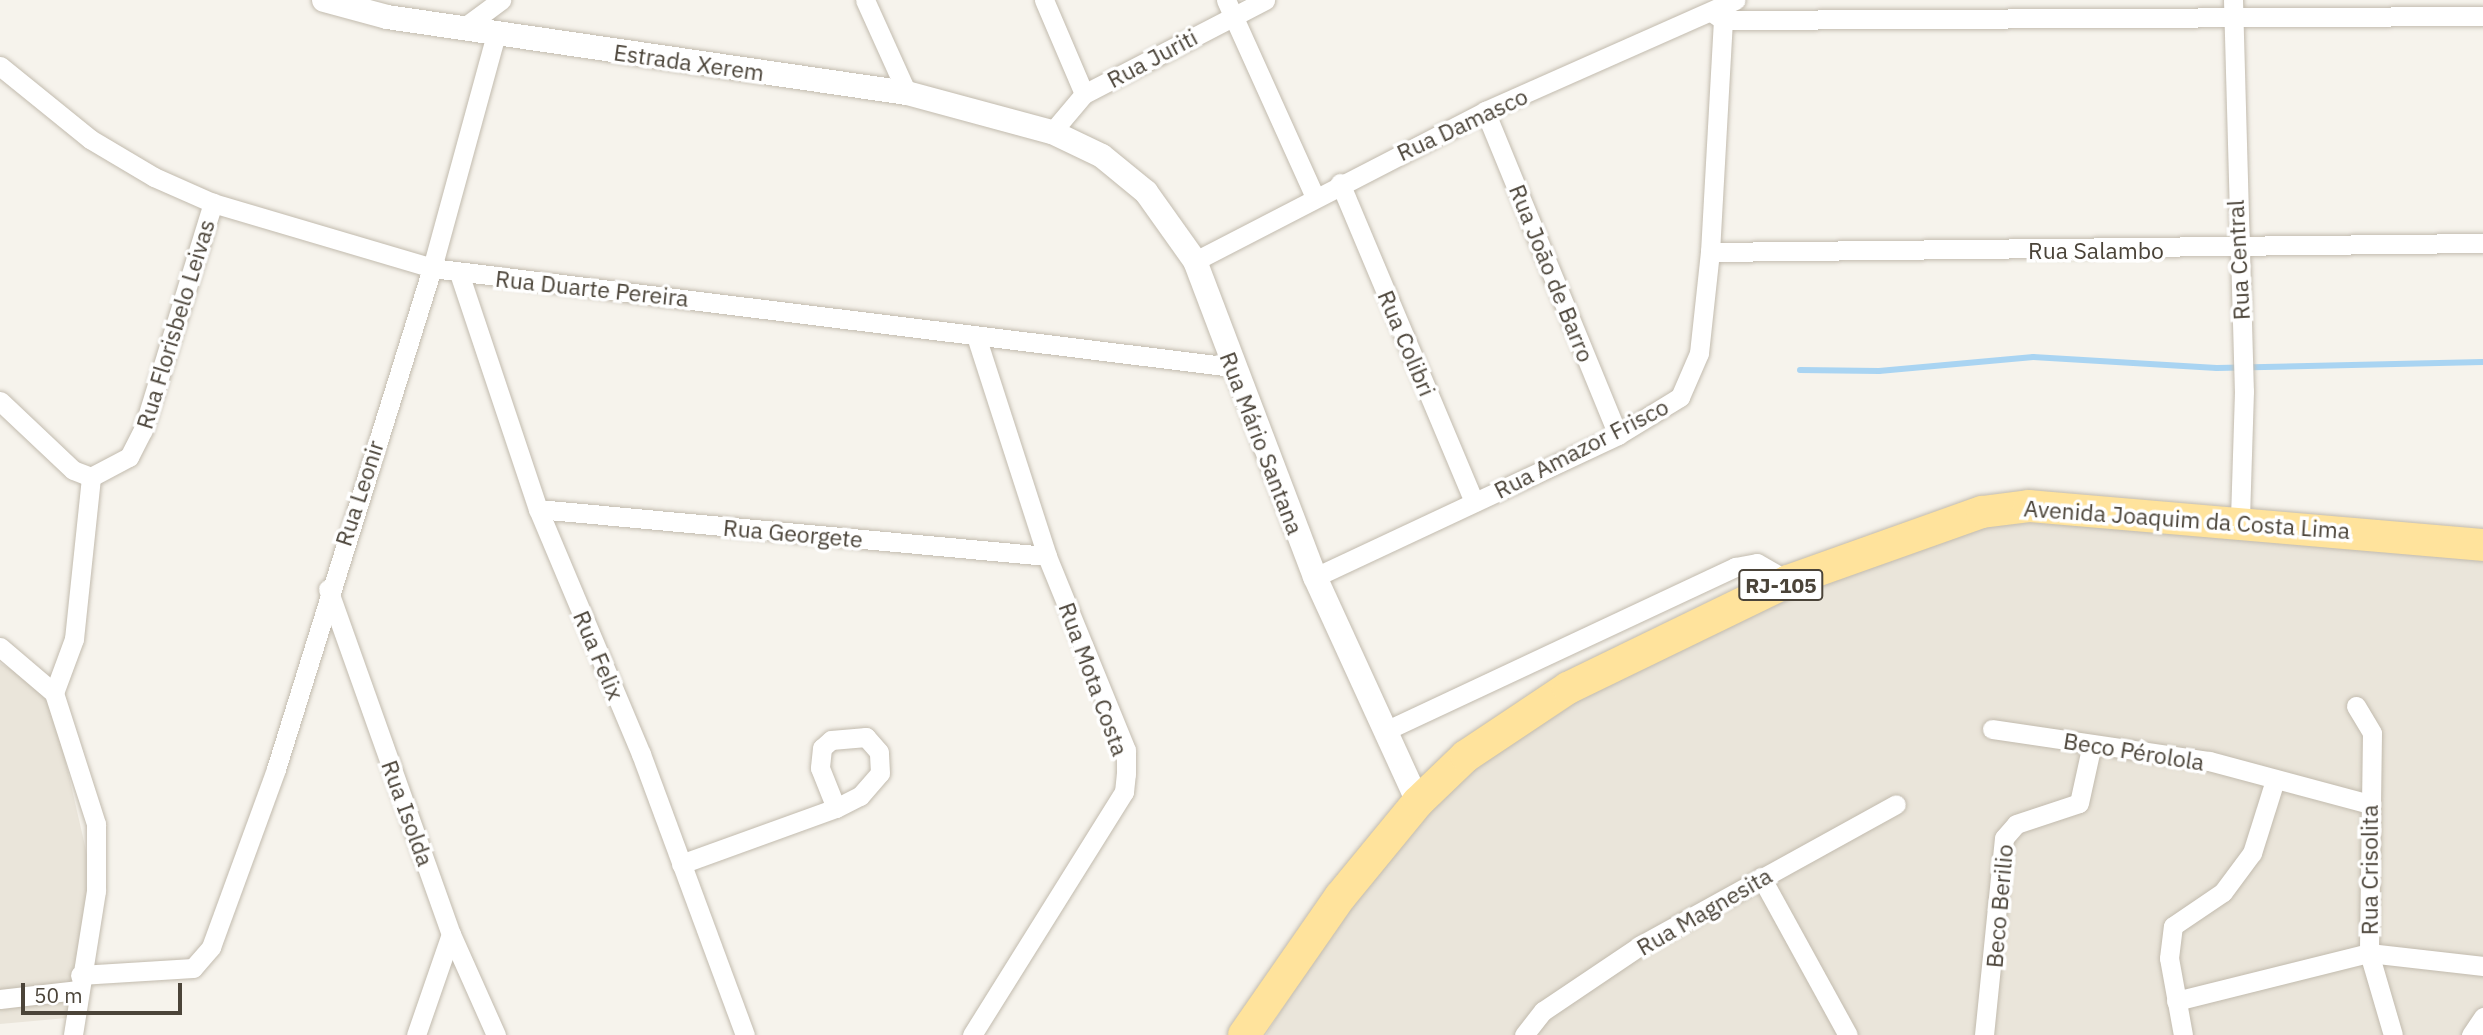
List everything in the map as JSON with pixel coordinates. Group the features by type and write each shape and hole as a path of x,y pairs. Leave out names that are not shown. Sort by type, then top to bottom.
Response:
{"main road":[{"name":"Avenida Joaquim da Costa Lima","path":"1244,1035 1340,897 1418,802 1466,756 1568,688 1788,581 1982,512 2029,506 2240,520 2483,545"}],"street":[{"name":"Estrada Xerem","path":"324,0 462,29 907,93 1052,132"},
{"path":"462,29 501,0"},
{"path":"866,0 907,93"},
{"path":"1044,0 1084,94"},
{"name":"Rua Juriti","path":"1052,132 1084,94 1229,8 1265,0"},
{"name":"Rua Damasco","path":"1195,261 1314,195 1485,111 1718,16 1736,0"},
{"path":"1718,16 2233,7 2483,16"},
{"name":"Rua Central","path":"2233,7 2235,249 2244,391 2240,520"},
{"path":"1229,8 1314,195"},
{"name":"Rua Amazor Frisco","path":"1315,577 1618,435 1667,408 1689,383 1710,252 1718,16"},
{"name":"Rua Leonir","path":"79,982 192,968 211,947 272,781 328,589 432,268 496,34"},
{"name":"Rua Duarte Pereira","path":"0,66 90,139 213,203 432,268 1231,367"},
{"name":"Rua Joāo de Barro","path":"1485,111 1618,435"},
{"name":"Rua Mário Santana","path":"1052,132 1126,174 1164,213 1195,261 1231,367 1315,577 1418,802"},
{"name":"Rua Colibri","path":"1340,183 1474,502"},
{"name":"Rua Florisbelo Leivas","path":"91,477 129,457 143,430 213,203"},
{"name":"Rua Salambo","path":"1710,252 2235,249 2483,243"},
{"name":"Rua Felix","path":"459,273 538,509 681,864 745,1035"},
{"name":"Rua Mota Costa","path":"972,1035 1124,792 1126,774 1126,750 1047,556 976,336"},
{"path":"0,401 73,470 91,477 74,639 54,693"},
{"name":"Rua Georgete","path":"538,509 1047,556"},
{"path":"1385,731 1735,567 1757,563 1788,581"},
{"name":"Rua Isolda","path":"328,589 451,934 496,1035"},
{"path":"0,647 54,693 96,824 96,891 79,982 73,1035"},
{"name":"Rua Crisolita","path":"2356,706 2372,733 2369,953 2393,1035"},
{"name":"Beco Pérolola","path":"1992,729 2209,761 2369,804"},
{"name":"Beco Berilio","path":"1984,1035 2004,838 2016,824 2079,803 2092,744"},
{"path":"2183,1035 2169,958 2173,926 2223,892 2252,853 2275,780"},
{"name":"Rua Magnesita","path":"1524,1035 1543,1012 1641,945 1896,804"},
{"path":"681,864 836,808"},
{"path":"1760,877 1848,1035"},
{"path":"422,1034 451,934"},
{"path":"2176,1001 2369,953 2483,966"},
{"path":"0,999 79,982"},
{"path":"2470,1035 2483,1017"}],"shaded area":[{"path":"1986,504 2483,538 2483,1035 1266,1035 1386,842 1496,732"},
{"path":"0,663 50,693 93,881 78,1017 0,1024"}],"waterway":[{"path":"1800,370 1879,371 2033,357 2217,368 2483,362"}]}
